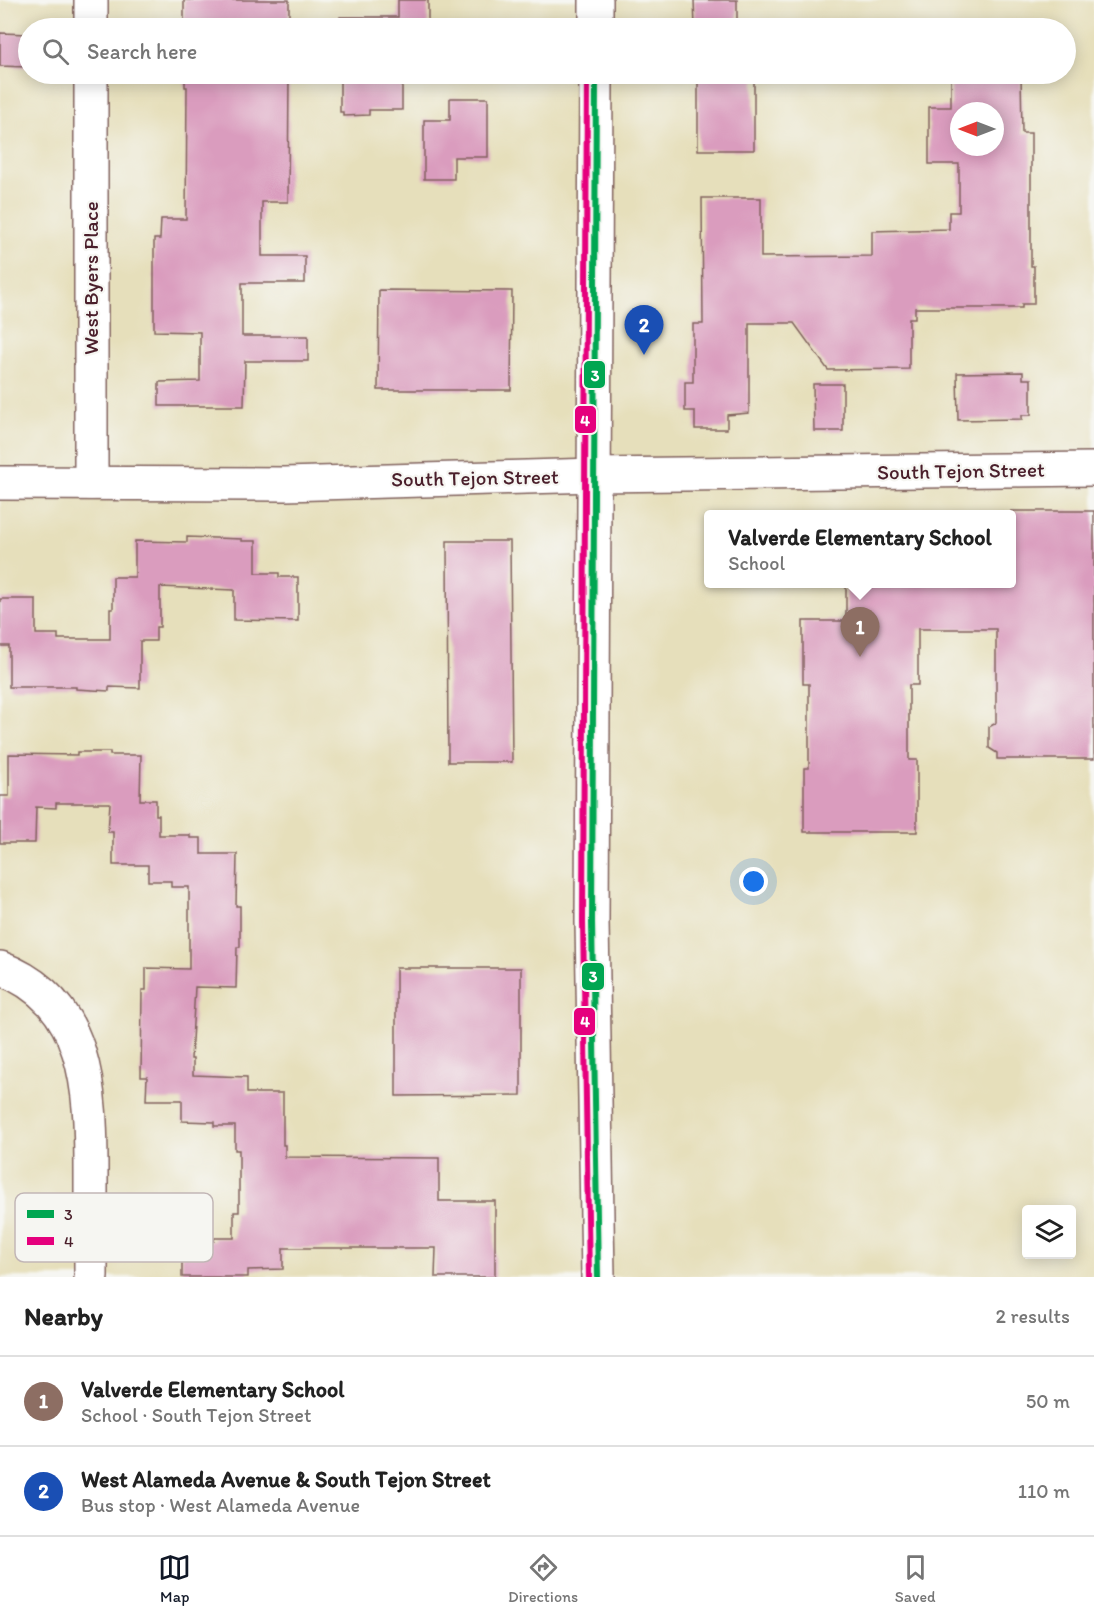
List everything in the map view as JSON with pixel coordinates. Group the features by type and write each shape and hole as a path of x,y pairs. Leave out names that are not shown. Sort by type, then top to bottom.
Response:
{"street":[{"path":"92,0 92,18"},
{"path":"596,0 596,18"},
{"name":"West Byers Place","path":"92,84 92,483"},
{"path":"596,84 596,475 592,922 598,1277"},
{"name":"South Tejon Street","path":"0,483 285,484 596,475 1094,469"},
{"path":"0,968 33,984 54,1003 72,1029 89,1089 92,1125 92,1193"}],"building":[{"path":"184,0 289,0 289,18 184,18"},
{"path":"398,0 428,0 428,18 340,18 340,17 398,17"},
{"path":"694,0 737,0 737,18 695,18"},
{"path":"0,33 18,34 18,67 0,66"},
{"path":"185,84 289,84 288,202 262,202 262,256 305,256 305,283 242,283 242,336 308,336 308,361 245,361 244,406 159,406 159,382 200,381 200,332 154,331 154,239 160,239 161,219 186,219 187,87"},
{"path":"340,84 402,84 402,110 369,110 369,115 343,116 343,112 340,112"},
{"path":"698,84 754,84 754,150 698,150"},
{"path":"951,84 1021,84 1022,133 1031,133 1031,266 1034,266 1034,304 1022,304 1022,308 915,308 915,318 909,318 909,369 828,370 794,323 749,323 749,413 727,415 727,429 695,429 695,411 685,411 685,382 693,382 693,324 703,324 702,198 761,198 761,257 872,256 872,231 949,229 949,212 959,212 959,164 929,164 929,107 950,107 950,156 1004,156 1004,102 951,102"},
{"path":"450,98 488,98 488,157 454,157 454,179 424,179 424,120 450,120"},
{"path":"379,290 512,291 511,390 378,390"},
{"path":"1023,372 1023,379 1031,379 1031,415 1022,415 1022,419 958,420 957,373"},
{"path":"813,384 843,384 843,431 814,431"},
{"path":"1016,511 1094,511 1094,759 997,759 997,753 989,748 989,727 996,723 996,629 918,629 918,685 909,685 909,760 917,760 917,832 804,832 804,768 809,768 809,684 803,684 803,621 846,621 846,588 1016,588"},
{"path":"187,537 256,541 256,573 279,573 279,577 298,577 298,621 234,620 234,590 160,587 160,627 156,627 156,641 140,641 140,688 109,687 109,691 76,689 76,687 9,687 9,646 0,646 0,599 36,599 36,634 58,634 58,639 110,639 113,577 135,577 135,541 187,542"},
{"path":"447,541 510,541 512,762 448,762"},
{"path":"77,752 110,752 110,755 141,755 140,800 156,800 159,835 190,835 190,838 201,838 201,854 237,854 236,906 240,906 240,947 237,947 236,988 195,987 191,1059 193,1059 193,1075 247,1077 247,1093 283,1093 285,1157 439,1158 439,1201 495,1201 495,1277 435,1277 436,1248 283,1248 283,1269 248,1270 248,1277 182,1277 182,1262 213,1262 214,1238 234,1238 234,1212 239,1212 239,1150 235,1150 235,1126 214,1126 214,1122 182,1121 182,1100 146,1100 147,1077 141,1077 142,990 146,990 146,968 189,969 189,887 171,887 171,881 148,881 148,865 113,865 113,832 108,832 110,803 56,803 56,808 36,807 35,843 0,843 0,796 9,796 9,754 77,755"},
{"path":"396,968 521,968 521,1095 396,1096"}],"transit line":[{"name":"4","path":"587,84 583,922 589,1277"},
{"name":"3","path":"596,84 592,922 598,1277"}],"place":[{"name":"West Alameda Avenue & South Tejon Street","path":"644,355"},
{"name":"Valverde Elementary School","path":"860,657"}]}
